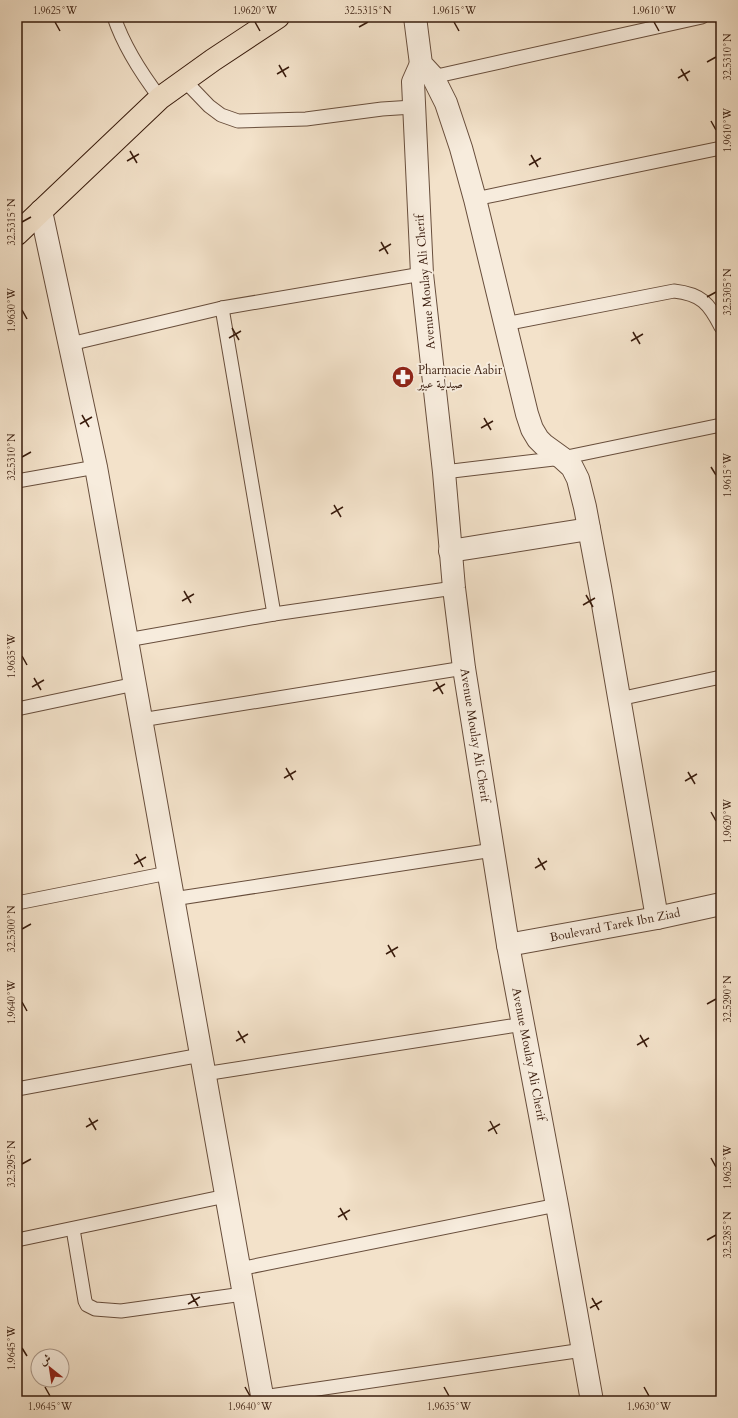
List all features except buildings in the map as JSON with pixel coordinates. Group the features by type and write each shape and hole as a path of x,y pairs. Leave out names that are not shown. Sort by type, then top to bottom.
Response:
{"main road":[{"path":"17,234 160,98 184,80 278,17"}],"street":[{"path":"415,17 422,74 446,103 461,148 475,199 527,414 538,439 572,467 578,479 589,529 657,918"},
{"name":"Avenue Moulay Ali Cherif","path":"422,74 414,107 422,274 444,472 450,551 464,668 508,945 524,1024 592,1401"},
{"path":"41,211 96,467 263,1399"},
{"path":"450,551 589,529"},
{"name":"Boulevard Tarek Ibn Ziad","path":"508,945 657,918 721,904"}],"lane":[{"path":"114,17 117,27 134,62 160,98"},
{"path":"422,74 702,17"},
{"path":"184,80 221,115 238,121 306,119 382,109 414,107"},
{"path":"475,199 721,148"},
{"path":"70,344 222,308 422,274"},
{"path":"505,324 674,291 684,292 701,298 711,308 721,327"},
{"path":"222,308 274,614"},
{"path":"444,472 562,458 721,425"},
{"path":"17,481 96,467"},
{"path":"127,640 274,614 454,588"},
{"path":"141,720 464,668"},
{"path":"619,699 721,677"},
{"path":"17,709 135,684"},
{"path":"173,899 493,850"},
{"path":"17,903 168,873"},
{"path":"17,1089 524,1024"},
{"path":"17,1240 226,1196"},
{"path":"239,1269 557,1204"},
{"path":"73,1228 87,1306 95,1309 120,1311 243,1294"},
{"path":"263,1399 583,1350"}],"place":[{"name":"Pharmacie Aabir صيدلية عبير","path":"403,377"}]}
